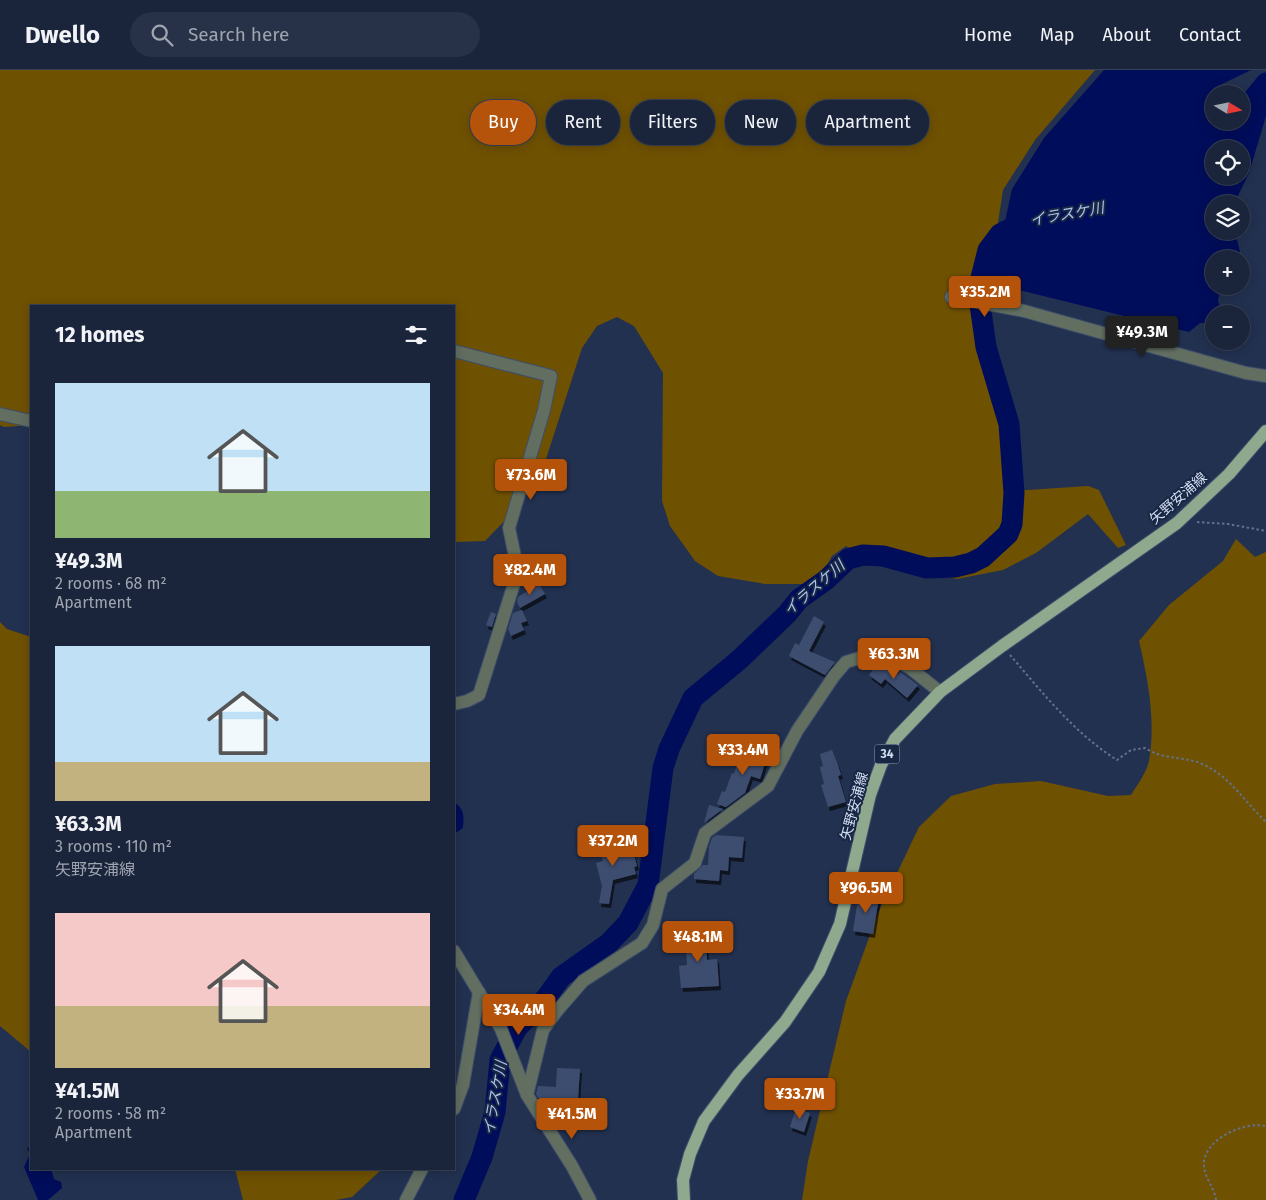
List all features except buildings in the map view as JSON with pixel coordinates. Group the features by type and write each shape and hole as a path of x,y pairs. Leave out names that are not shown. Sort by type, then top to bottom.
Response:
{"main road":[{"name":"矢野安浦線","path":"684,1200 683,1180 690,1154 704,1120 738,1075 785,1022 819,972 840,924 870,795 881,765 896,739 940,692 1177,523 1229,474 1266,430"}],"street":[{"path":"951,297 1024,311 1246,373 1266,376"},
{"path":"455,351 551,376 544,410 509,528 518,571 479,694 467,702 455,704"},
{"path":"0,414 30,421"},
{"path":"527,1095 543,1030 583,981 642,943 653,925 662,889 695,863 705,833 768,786 797,732 834,676 846,662 866,656 890,658 910,668 940,692"},
{"path":"455,953 502,1029 527,1095 572,1166 590,1200"},
{"path":"455,1106 463,1084 479,992"},
{"path":"406,1200 421,1170"}],"path":[{"path":"1177,523 1228,524 1266,531"},
{"path":"1002,646 1048,700 1104,752 1117,760 1131,750 1145,748 1157,756 1199,763 1223,775 1266,822"},
{"path":"1216,1200 1204,1166 1209,1146 1231,1131 1261,1125 1266,1126"}],"shaded area":[{"path":"0,70 1095,70 1035,140 1003,190 997,229 983,257 975,283 976,317 1008,449 1011,491 1088,486 1099,490 1126,545 1118,548 1088,514 1036,553 1003,570 957,579 870,560 846,546 832,556 822,574 812,584 765,584 718,576 695,561 670,526 662,501 663,373 634,326 617,317 597,326 582,348 546,459 521,504 485,541 455,542 455,305 30,305 30,425 4,427 0,425"},
{"path":"1236,539 1255,557 1266,552 1266,1200 802,1200 808,1161 846,1001 878,913 919,827 951,796 995,784 1041,781 1108,796 1131,795 1142,778 1149,761 1152,731 1150,701 1139,641 1169,605 1223,561"},
{"path":"0,622 7,629 30,637 30,1051 0,1026"},
{"path":"235,1170 381,1170 352,1197 336,1200 243,1200"}],"water":[{"path":"1104,70 1251,70 1220,85 1205,85 1205,130 1250,130 1250,101 1266,92 1266,116 1250,170 1250,140 1205,140 1205,185 1243,185 1238,195 1205,195 1205,240 1237,240 1240,250 1205,250 1205,295 1219,295 1219,305 1205,305 1205,323 1200,323 1189,332 987,282 1001,240 1012,189 1044,138"},
{"path":"455,803 463,814 463,828 455,833"},
{"path":"30,1154 30,1170 51,1170 54,1179 61,1182 62,1188 48,1200 38,1200 24,1167"}],"waterway":[{"name":"イラスケ川","path":"1250,103 1266,83"},
{"name":"イラスケ川","path":"464,1200 482,1157 495,1112 500,1060 517,1028 546,998 561,977 609,943 628,923 648,885 663,768 669,749 693,698 739,660 787,614 799,599 826,580 848,559 863,555 883,556 927,568 955,567 971,563 983,557 1008,534 1012,524 1014,493 1009,424 986,347 978,290 988,250 1000,234 1027,220"}]}
